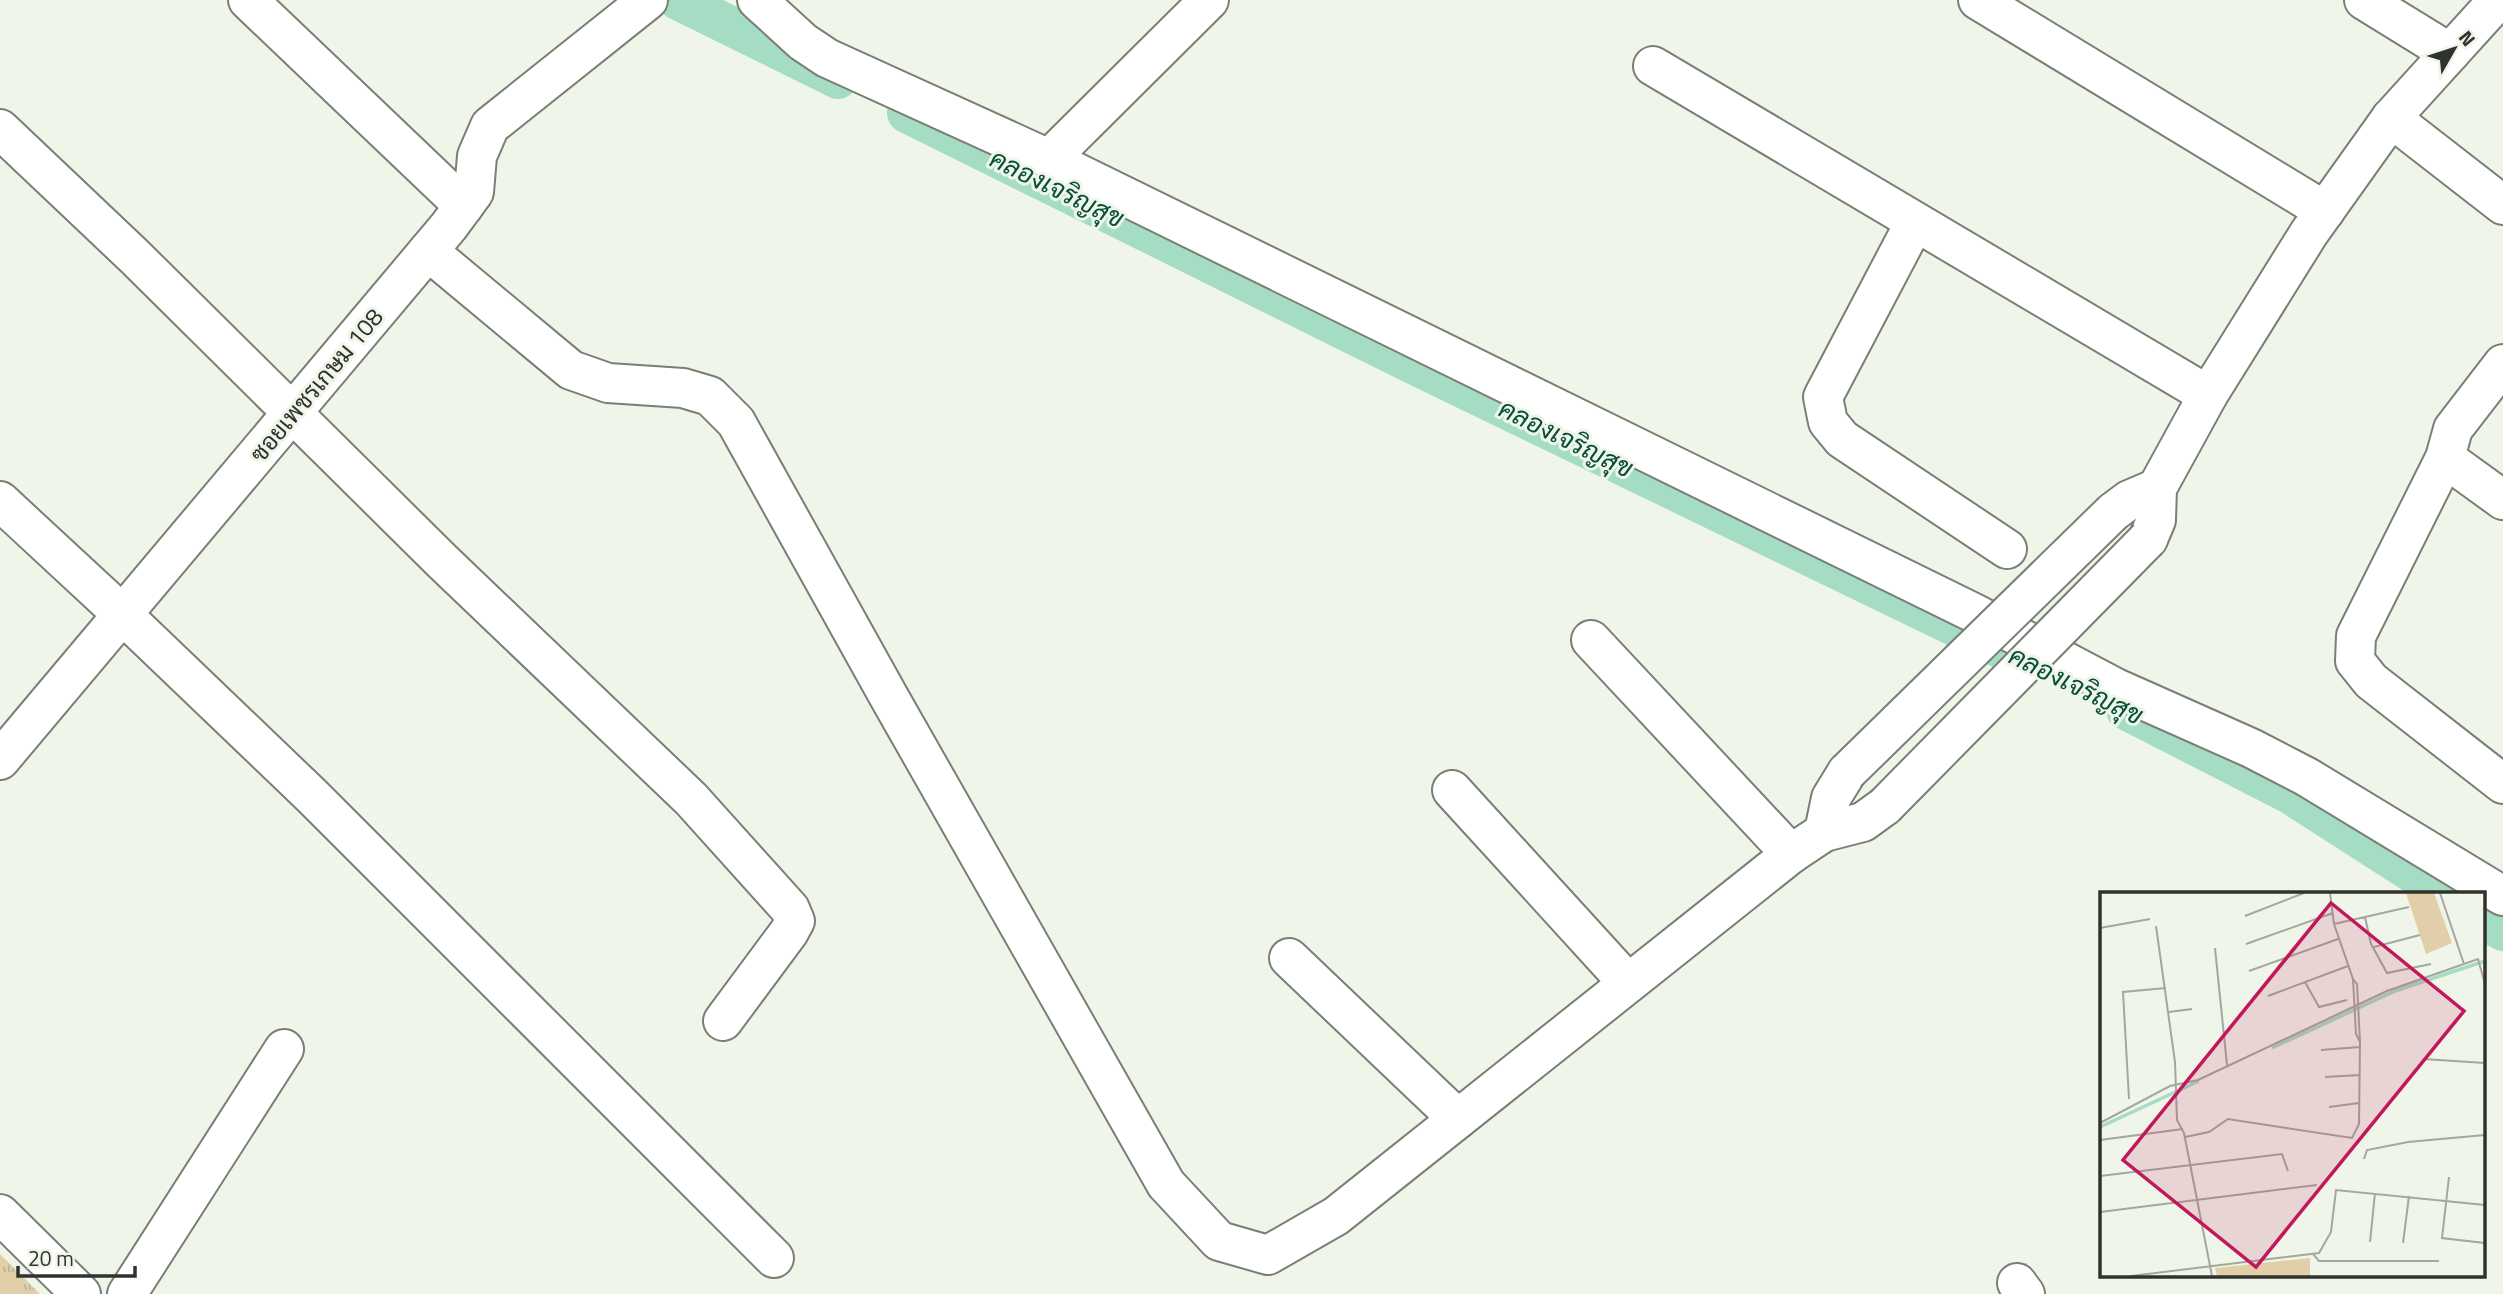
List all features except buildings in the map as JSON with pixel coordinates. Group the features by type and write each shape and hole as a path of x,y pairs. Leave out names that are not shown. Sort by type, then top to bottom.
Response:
{"street":[{"path":"248,0 464,206"},
{"path":"757,0 803,42 827,58 1049,159 1974,613 2116,688 2251,748 2307,777 2503,896"},
{"path":"1049,159 1209,0"},
{"path":"1978,0 2325,211"},
{"path":"2364,0 2450,53"},
{"path":"428,251 571,370 608,383 683,388 710,396 736,422 1166,1184 1219,1241 1268,1255 1336,1216 1791,853 1824,832 1863,822 1885,806 2148,539 2157,520 2157,488 2208,396 2325,211 2391,118 2498,0"},
{"name":"ซอยเพชรเกษม 108","path":"0,760 464,206 474,192 477,156 490,126 636,9"},
{"path":"1653,66 2208,396"},
{"path":"2391,118 2503,205"},
{"path":"0,130 134,256 442,561 691,799 790,909 796,920 789,932 723,1021"},
{"path":"1915,222 1823,397 1828,422 1842,439 2007,549"},
{"path":"2503,364 2453,429 2445,457 2356,636 2355,661 2371,681 2503,784"},
{"path":"2445,457 2503,500"},
{"path":"1824,832 1831,798 1847,772 2113,512 2129,500 2157,488"},
{"path":"0,501 311,795 774,1258"},
{"path":"1591,640 1791,853"},
{"path":"1451,790 1628,983"},
{"path":"1289,958 1458,1119"},
{"path":"127,1294 285,1049"},
{"path":"0,1214 81,1294"}],"green space":[{"path":"0,1254 40,1294 0,1294"}],"waterway":[{"name":"คลองเจริญสุข","path":"678,0 838,79"},
{"name":"คลองเจริญสุข","path":"907,113 1413,364 2014,655"},
{"name":"คลองเจริญสุข","path":"2126,710 2290,794 2442,892"},
{"name":"คลองเจริญสุข","path":"2486,920 2503,931"}]}
